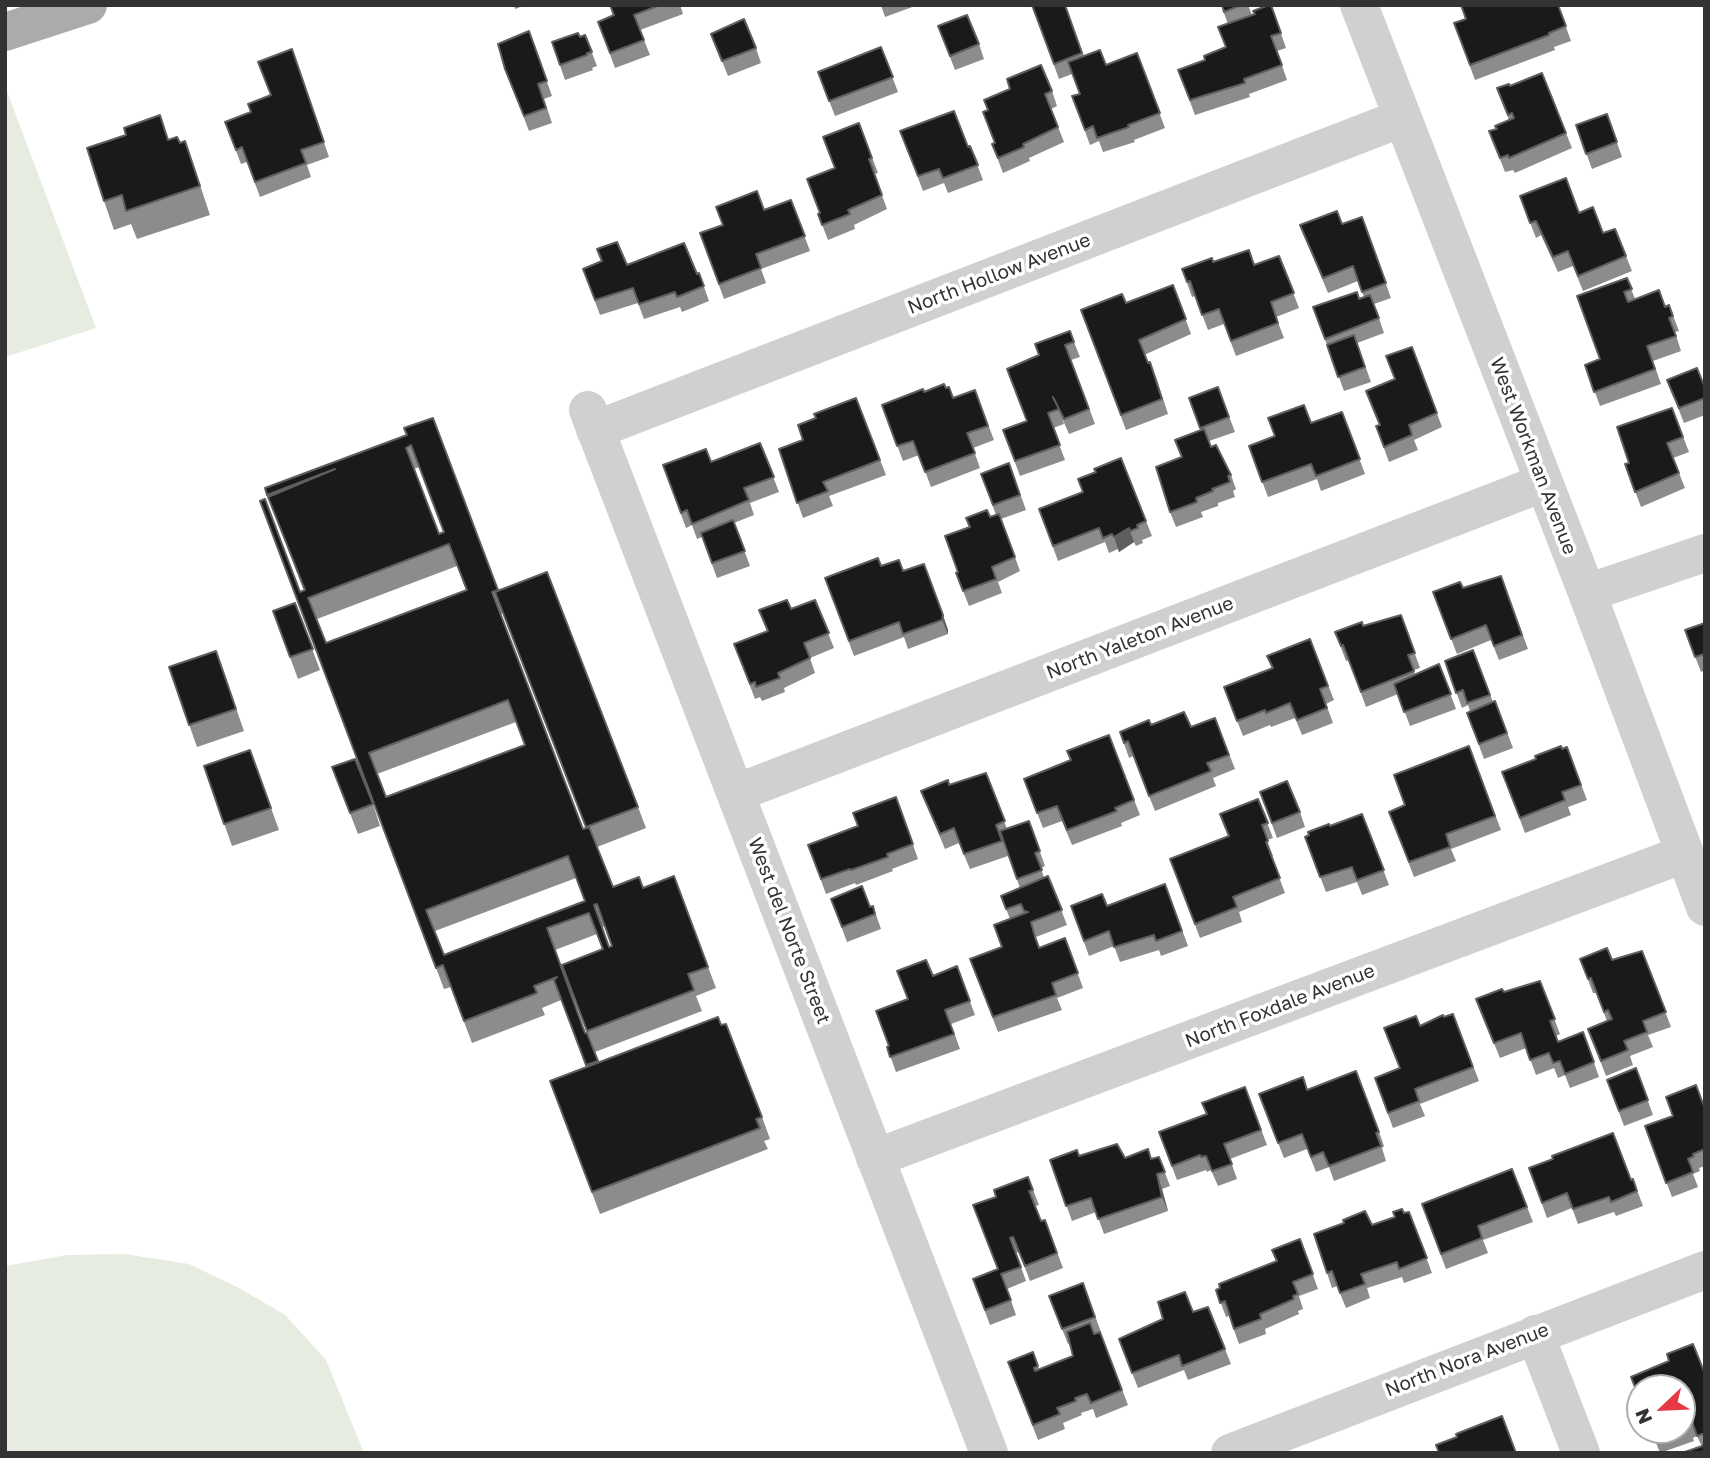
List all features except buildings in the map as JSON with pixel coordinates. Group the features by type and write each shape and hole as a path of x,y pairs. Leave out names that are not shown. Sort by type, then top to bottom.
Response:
{"main road":[{"path":"5,32 88,5"}],"street":[{"name":"West Workman Avenue","path":"1359,5 1587,593 1705,907"},
{"name":"North Hollow Avenue","path":"592,420 1402,118"},
{"name":"West del Norte Street","path":"592,420 989,1453"},
{"name":"North Yaleton Avenue","path":"736,793 1543,483"},
{"path":"1587,593 1705,553"},
{"name":"North Foxdale Avenue","path":"875,1158 1685,854"},
{"name":"North Nora Avenue","path":"1230,1453 1705,1270"},
{"path":"1535,1334 1581,1453"}],"shaded area":[{"path":"5,86 96,328 5,357"},
{"path":"124,1254 189,1264 239,1288 285,1315 326,1360 364,1453 5,1453 5,1266 67,1255"}]}
